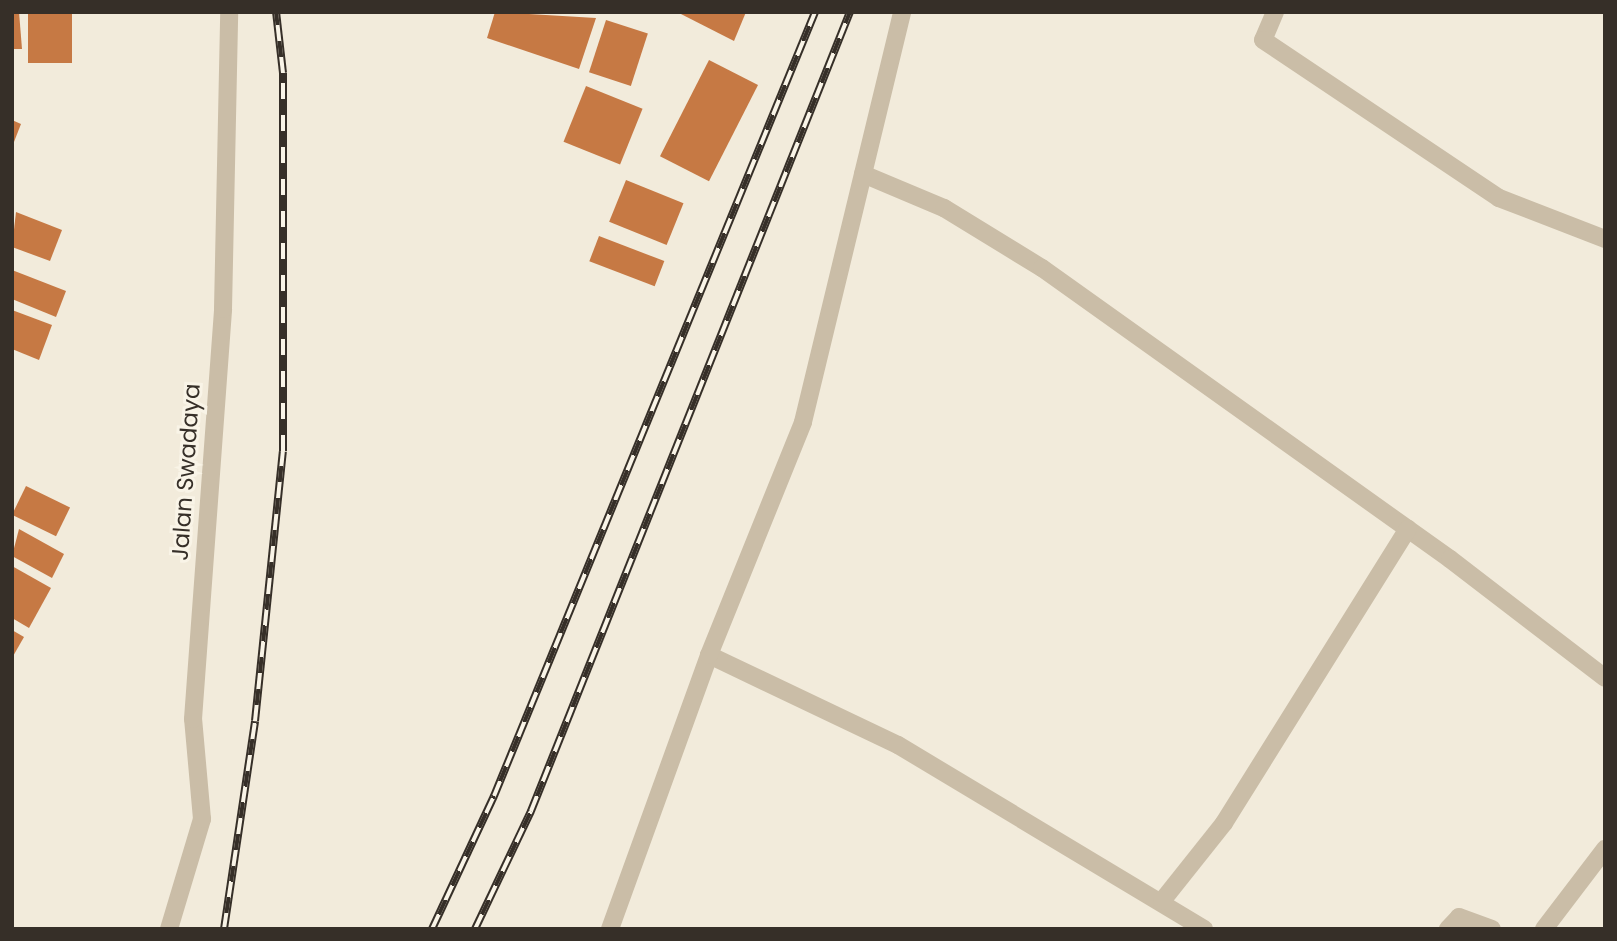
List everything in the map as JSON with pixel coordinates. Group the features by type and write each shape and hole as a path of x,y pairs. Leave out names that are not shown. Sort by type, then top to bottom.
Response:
{"street":[{"name":"Jalan Swadaya","path":"169,929 202,819 193,719 223,309 229,12"},
{"path":"610,929 709,655 803,422 902,12"},
{"path":"1275,12 1263,40 1499,198 1605,240"},
{"path":"863,174 944,208 1042,268 1408,529 1605,678"},
{"path":"1162,901 1224,823 1408,529"},
{"path":"709,655 898,745 1162,901 1204,929"},
{"path":"1544,929 1605,849"},
{"path":"1448,929 1459,917 1492,929"}],"building":[{"path":"12,12 19,12 22,49 12,49"},
{"path":"28,12 72,12 72,63 28,63"},
{"path":"495,12 596,18 579,69 487,38"},
{"path":"677,12 746,12 734,41"},
{"path":"606,20 648,34 631,86 589,72"},
{"path":"709,60 758,85 709,181 660,156"},
{"path":"586,86 643,109 620,164 564,142"},
{"path":"12,120 21,124 12,147"},
{"path":"626,180 683,203 667,245 609,222"},
{"path":"16,212 62,230 50,261 12,247"},
{"path":"599,236 664,261 655,286 589,261"},
{"path":"12,270 66,291 56,317 12,299"},
{"path":"12,310 52,325 39,360 12,349"},
{"path":"26,486 70,507 56,536 12,515"},
{"path":"19,529 64,554 52,578 12,556"},
{"path":"12,566 51,588 29,628 12,618"},
{"path":"12,630 24,637 12,658"}],"railway":[{"path":"224,929 255,721 283,451 283,73 276,12"},
{"path":"432,929 494,796 815,12"},
{"path":"475,929 531,811 850,12"}]}
